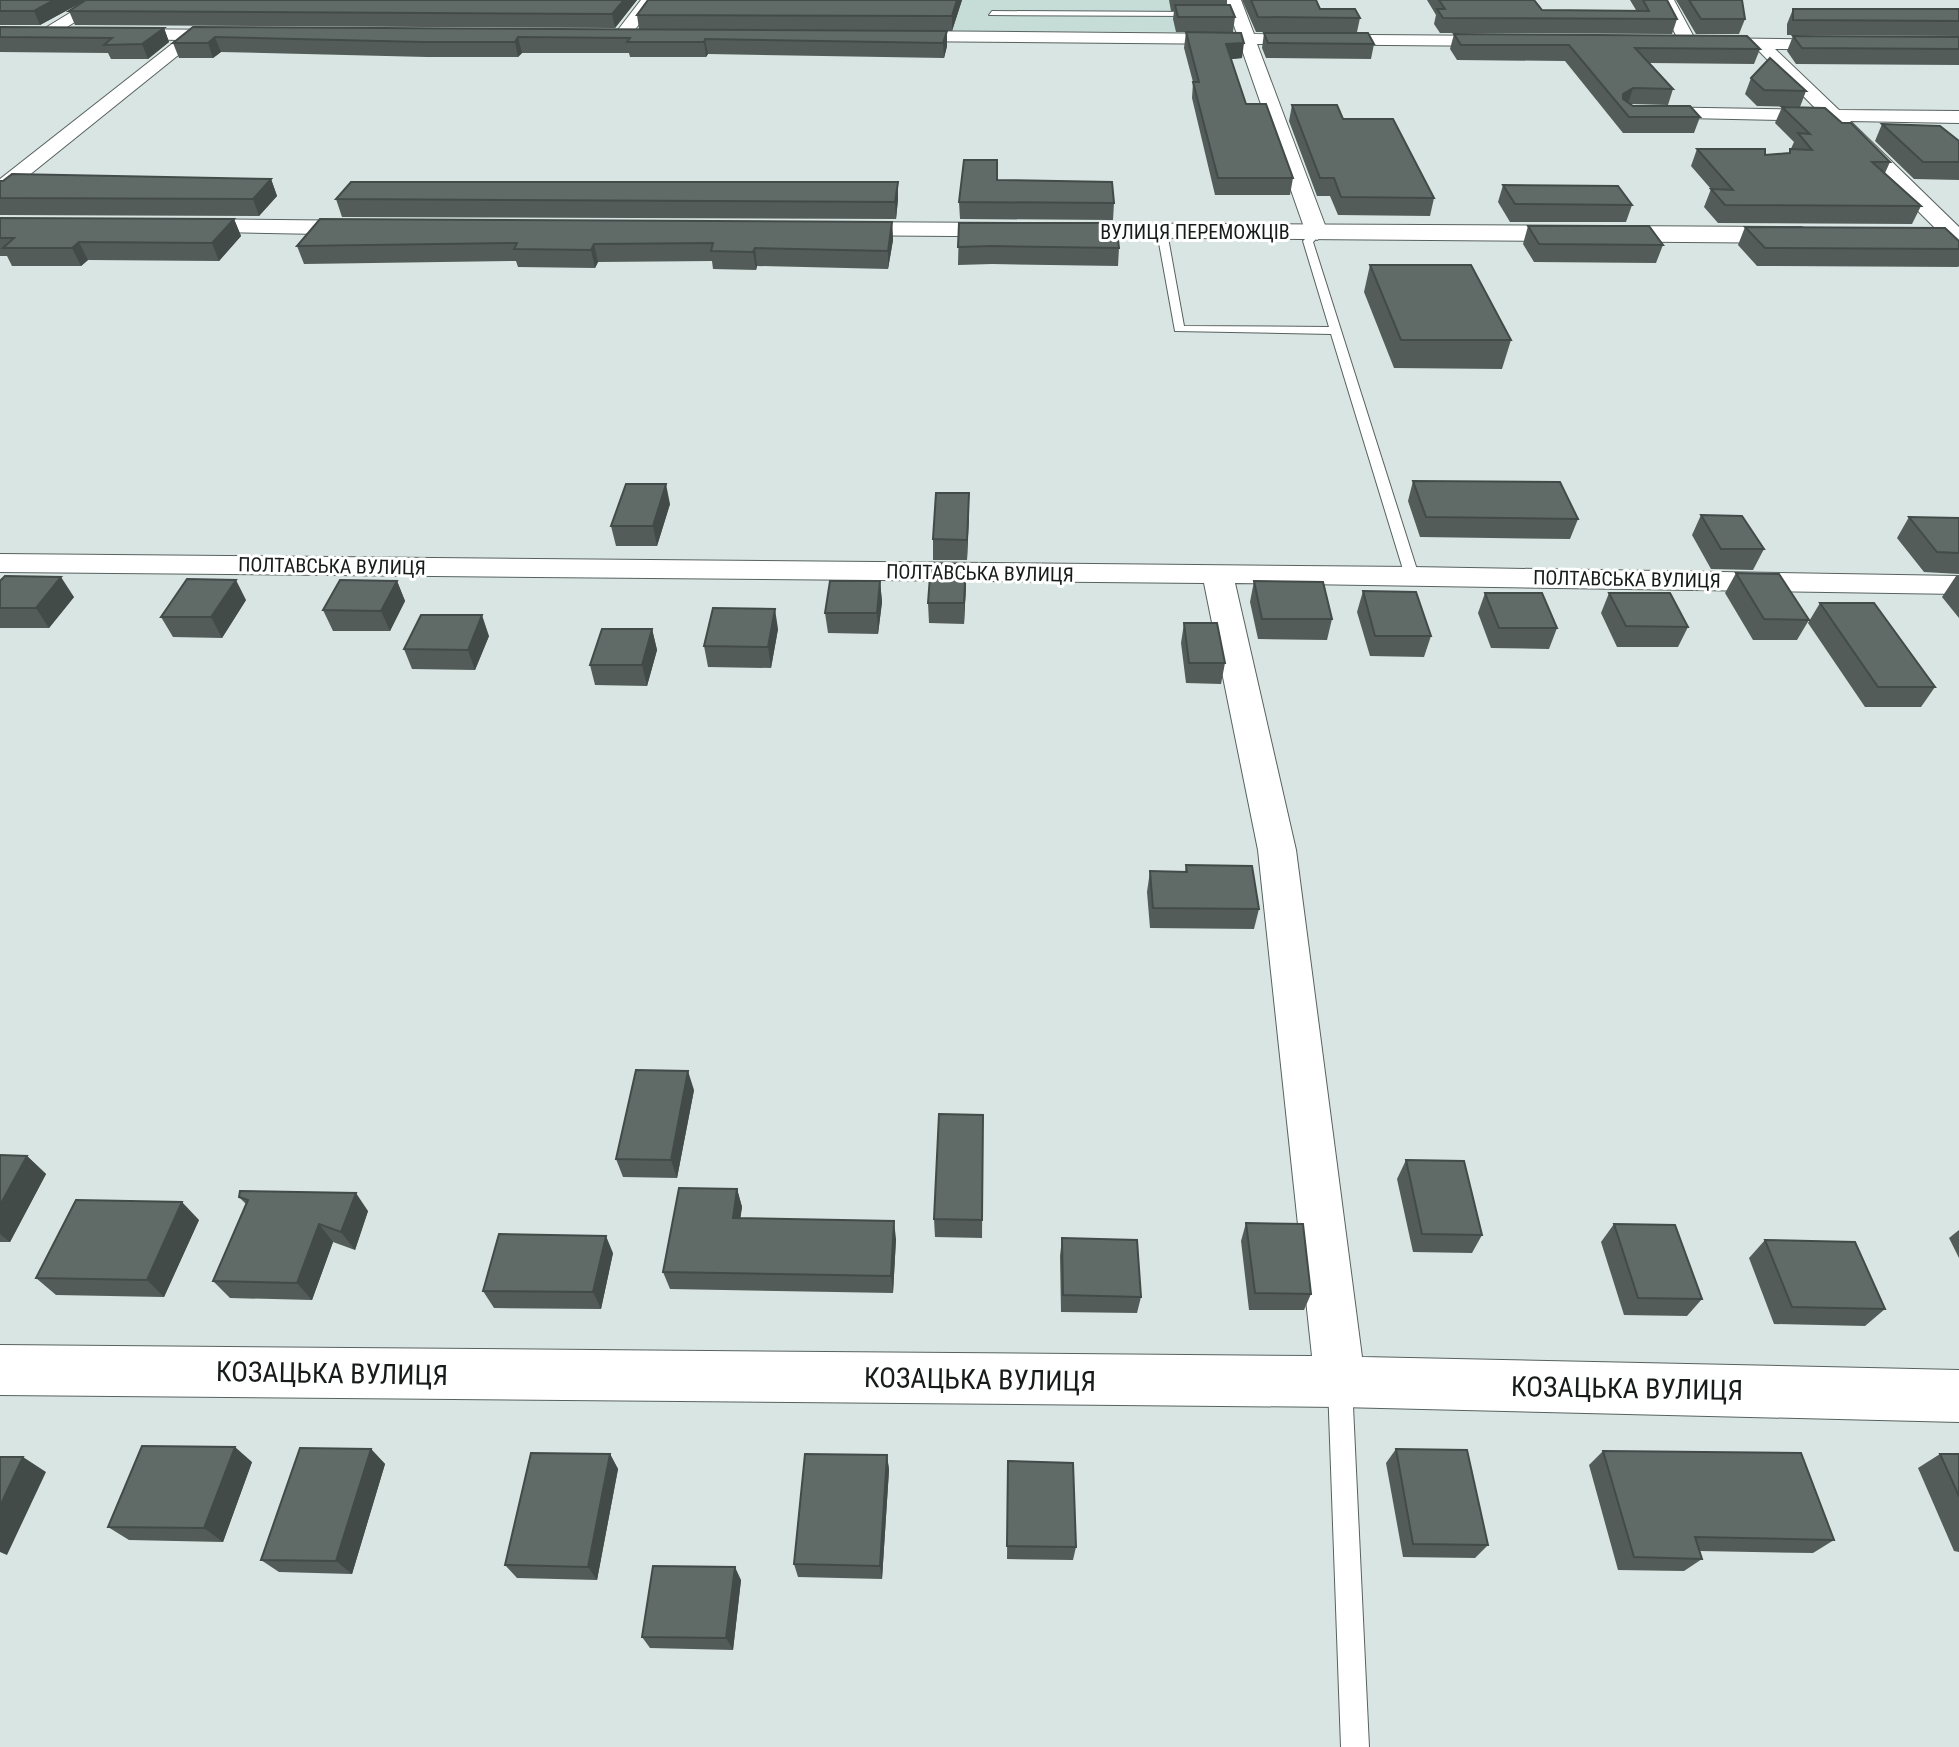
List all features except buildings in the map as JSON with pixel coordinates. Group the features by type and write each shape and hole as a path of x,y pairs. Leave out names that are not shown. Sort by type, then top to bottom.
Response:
{"street":[{"path":"75,33 38,33 102,0"},
{"path":"622,35 649,0"},
{"path":"1666,0 1680,43 1853,44"},
{"path":"1232,10 1246,39 1317,233"},
{"path":"104,34 257,35"},
{"path":"0,189 193,35"},
{"path":"876,36 1530,42"},
{"path":"1761,44 1957,235"},
{"path":"1628,113 1959,117"},
{"path":"159,226 398,228"},
{"name":"ВУЛИЦЯ ПЕРЕМОЖЦІВ","path":"812,230 1827,235"},
{"path":"1923,235 1957,235"},
{"name":"ПОЛТАВСЬКА ВУЛИЦЯ","path":"0,563 1412,576 1959,585"},
{"path":"1218,575 1277,850 1340,1382"},
{"name":"КОЗАЦЬКА ВУЛИЦЯ","path":"0,1370 1340,1382 1959,1396"}],"lane":[{"path":"987,37 996,0"},
{"path":"1122,14 1123,0"},
{"path":"992,13 1212,15"},
{"path":"1162,232 1179,329 1334,331"},
{"path":"1317,233 1308,241 1412,576"},
{"path":"1340,1382 1355,1747"}],"shaded area":[{"path":"921,0 1202,0 1215,32 951,31 954,2"}]}
